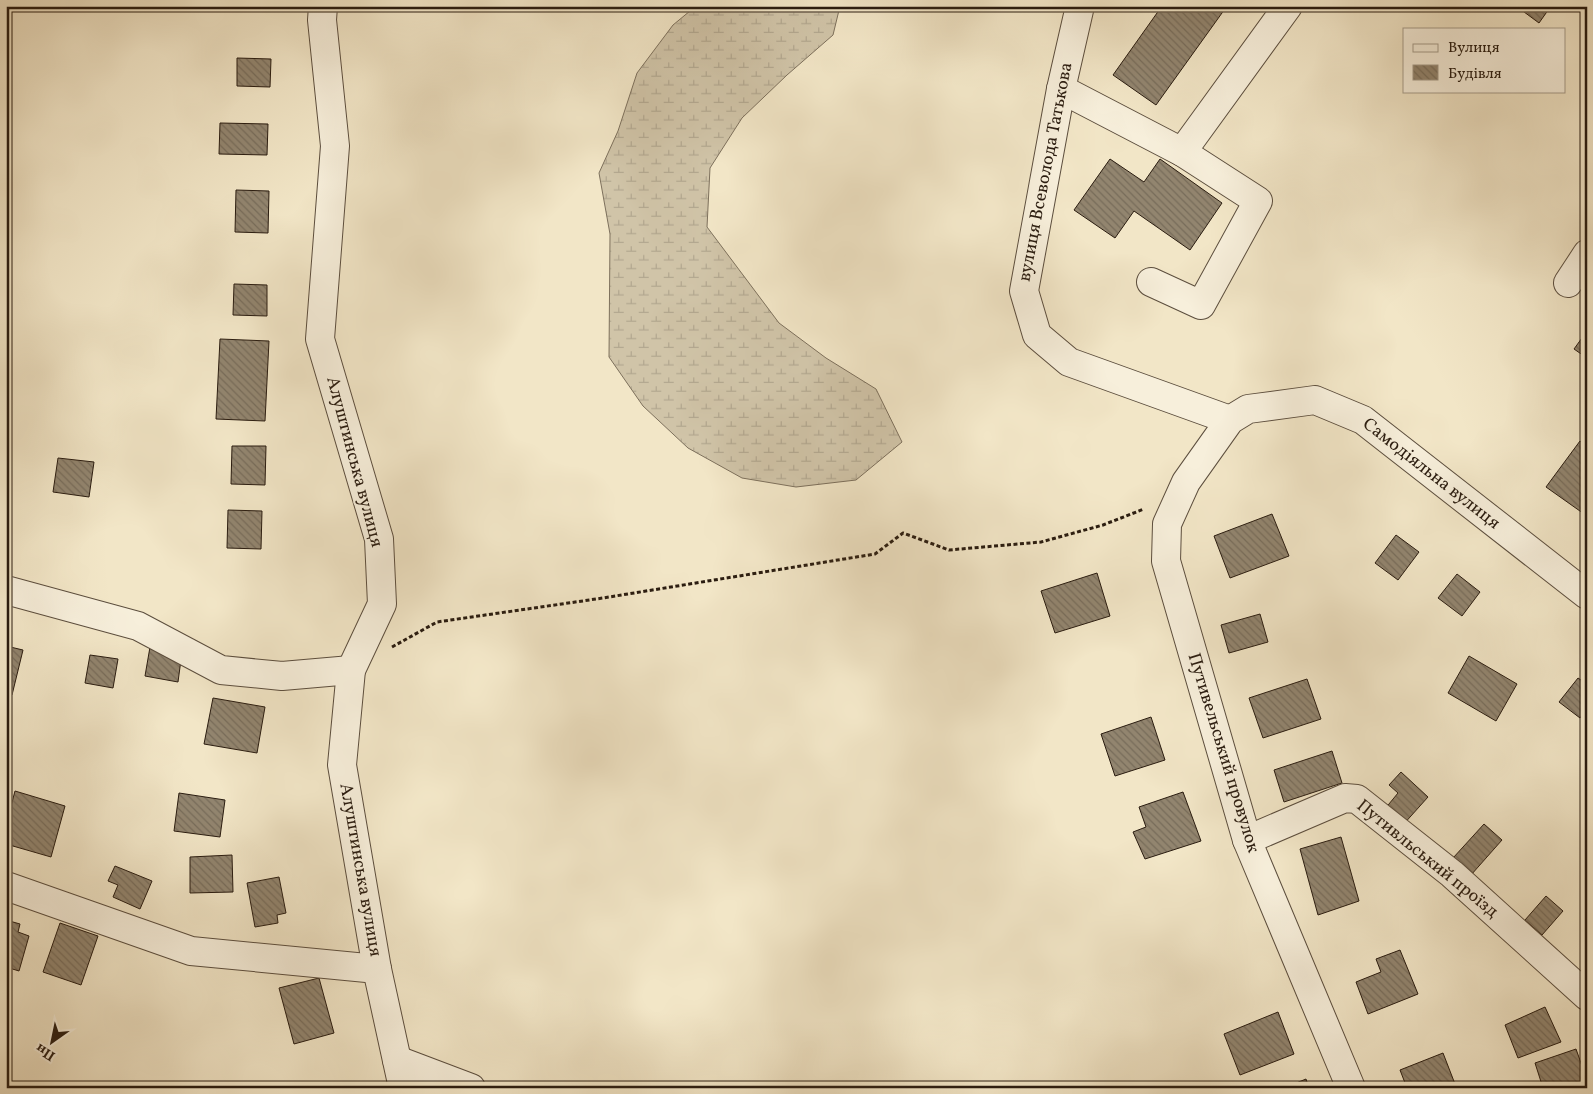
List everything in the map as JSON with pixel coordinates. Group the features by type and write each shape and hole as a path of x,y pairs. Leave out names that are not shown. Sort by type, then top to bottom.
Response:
{"street":[{"name":"Алуштинська вулиця","path":"323,6 322,20 334,146 320,339 379,539 382,595 382,604 351,670 342,765 377,969 403,1088"},
{"name":"вулиця Всеволода Татькова","path":"1080,6 1060,89 1024,292 1037,334 1069,362 1230,420"},
{"path":"1182,152 1288,6"},
{"path":"1060,89 1182,152 1258,201 1201,305 1151,282"},
{"path":"1568,283 1587,254"},
{"name":"Самодіяльна вулиця","path":"1230,420 1248,409 1316,400 1363,420 1587,596"},
{"name":"Путивельський провулок","path":"1230,420 1186,482 1167,524 1166,561 1247,840 1351,1088"},
{"path":"6,590 138,626 221,670 282,676 351,670"},
{"name":"Путивльський проїзд","path":"1247,840 1345,798 1356,799 1452,874 1587,996"},
{"path":"6,886 191,951 377,969"},
{"path":"397,1060 471,1088"}],"path":[{"path":"351,670 437,622 603,598 875,554 903,533 949,550 1041,542 1103,526 1153,506"}],"green space":[{"path":"696,6 840,6 833,35 742,118 710,168 707,227 779,323 826,358 876,389 902,442 856,480 796,487 742,478 688,448 643,406 609,357 610,234 599,173 618,131 637,73 673,25"}],"building":[{"path":"242,6 273,6 273,11 242,10"},
{"path":"1162,6 1227,6 1156,105 1113,75"},
{"path":"1516,6 1551,6 1539,23"},
{"path":"237,58 271,59 270,87 237,86"},
{"path":"220,123 268,124 267,155 219,154"},
{"path":"1110,159 1144,182 1160,159 1222,203 1190,250 1134,211 1115,238 1074,210"},
{"path":"236,190 269,191 268,233 235,232"},
{"path":"234,284 267,285 267,316 233,315"},
{"path":"1587,331 1587,358 1574,349"},
{"path":"220,339 269,341 265,421 216,419"},
{"path":"1580,441 1587,447 1587,516 1546,487"},
{"path":"232,446 266,446 265,485 231,484"},
{"path":"58,458 94,462 89,497 53,492"},
{"path":"228,510 262,511 261,549 227,548"},
{"path":"1272,514 1289,556 1230,578 1214,536"},
{"path":"1396,535 1419,552 1398,580 1375,563"},
{"path":"1097,573 1110,616 1055,633 1041,591"},
{"path":"1457,574 1480,592 1462,616 1438,598"},
{"path":"1260,614 1268,642 1229,653 1221,625"},
{"path":"6,646 23,650 12,695 6,693"},
{"path":"150,647 182,652 178,682 145,676"},
{"path":"90,655 118,659 113,688 85,683"},
{"path":"1469,656 1517,684 1496,721 1448,693"},
{"path":"1578,678 1587,684 1587,709 1580,718 1559,702"},
{"path":"1307,679 1321,719 1263,738 1249,698"},
{"path":"213,698 265,707 257,753 204,744"},
{"path":"1151,717 1165,760 1115,776 1101,734"},
{"path":"1332,751 1342,783 1284,802 1274,770"},
{"path":"1401,772 1428,797 1402,826 1384,810 1398,793 1389,785"},
{"path":"15,791 65,806 51,857 6,844 6,825"},
{"path":"1183,792 1201,841 1145,859 1133,832 1146,827 1139,807"},
{"path":"179,793 225,800 220,837 174,831"},
{"path":"1484,824 1502,840 1471,875 1453,858"},
{"path":"1341,837 1359,901 1318,915 1300,849"},
{"path":"232,855 233,892 190,893 190,857"},
{"path":"115,866 152,881 140,909 113,897 118,885 108,881"},
{"path":"279,877 286,913 277,915 278,923 255,927 247,883"},
{"path":"1546,896 1563,911 1542,935 1525,920"},
{"path":"6,920 20,924 18,932 29,936 19,971 6,967"},
{"path":"60,923 98,936 81,985 43,972"},
{"path":"1400,950 1418,994 1368,1014 1356,982 1381,972 1376,959"},
{"path":"319,978 334,1033 294,1044 279,988"},
{"path":"1545,1007 1561,1042 1518,1058 1505,1025"},
{"path":"1278,1012 1294,1054 1240,1075 1224,1034"},
{"path":"1576,1049 1587,1080 1563,1088 1543,1088 1535,1063"},
{"path":"1443,1053 1455,1084 1444,1088 1407,1088 1400,1070"},
{"path":"1306,1079 1309,1088 1284,1088"}]}
